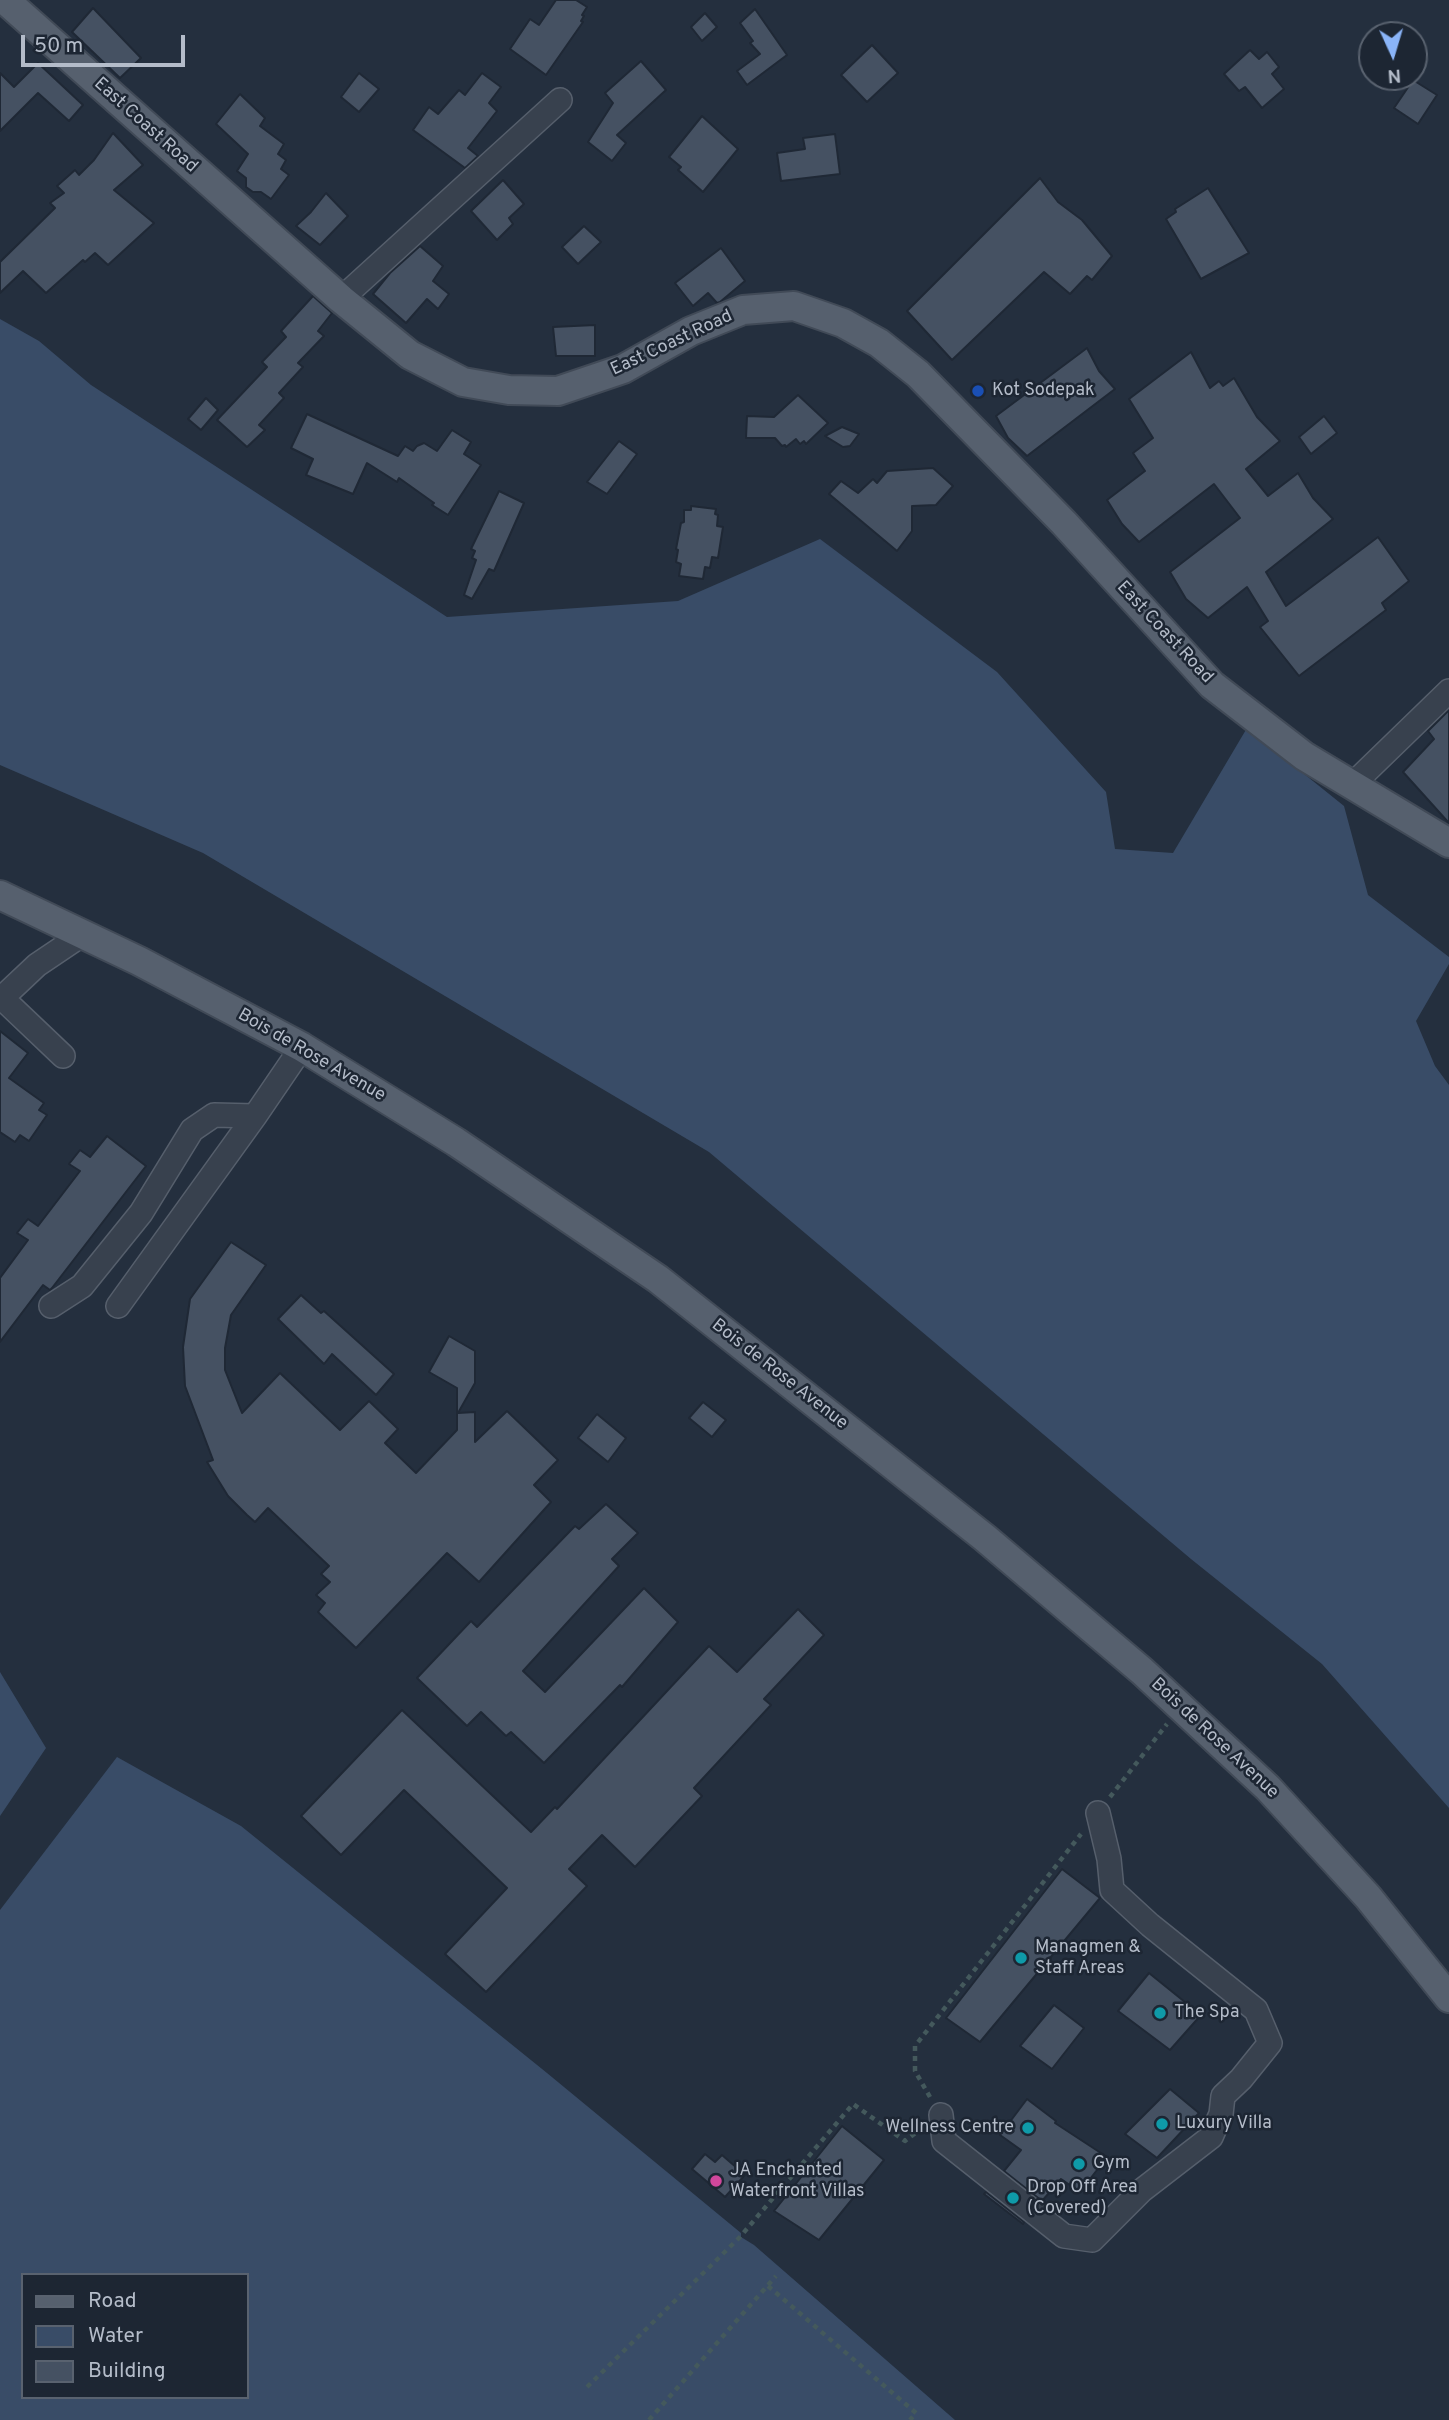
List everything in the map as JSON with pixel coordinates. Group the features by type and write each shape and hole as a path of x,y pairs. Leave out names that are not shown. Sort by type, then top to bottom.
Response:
{"main road":[{"name":"East Coast Road","path":"5,0 341,299 411,355 463,382 509,390 558,391 623,369 691,331 743,310 794,306 843,323 879,343 918,374 1064,523 1212,685 1304,756 1449,842"},
{"name":"Bois de Rose Avenue","path":"0,895 139,961 302,1047 456,1142 658,1279 985,1538 1181,1707 1268,1788 1368,1897 1449,1998"}],"lane":[{"path":"341,299 560,100"},
{"path":"1352,785 1449,691"},
{"path":"64,1056 1,998 37,964 83,934"},
{"path":"118,1307 256,1116 302,1047"},
{"path":"51,1306 82,1286 141,1213 192,1130 214,1115 256,1116"},
{"path":"941,2115 944,2141 1064,2236 1092,2240 1141,2191 1212,2137 1221,2113 1223,2096 1241,2079 1270,2043 1256,2010 1150,1925 1112,1890 1109,1859 1098,1813"}],"path":[{"path":"587,2386 740,2237 853,2104 905,2141 941,2115 915,2071 915,2046 1181,1707"},
{"path":"649,2420 776,2276"},
{"path":"768,2286 916,2413 910,2420"}],"water":[{"path":"0,319 39,341 91,385 447,617 678,601 820,539 997,672 1106,792 1115,849 1173,853 1247,728 1344,806 1368,895 1449,957 1449,964 1416,1021 1435,1066 1449,1085 1449,1808 1322,1664 1191,1559 709,1152 203,853 0,765"},
{"path":"0,1672 46,1748 0,1816"},
{"path":"117,1757 241,1826 741,2233 741,2237 754,2245 955,2420 0,2420 0,1910"}],"building":[{"path":"556,0 576,0 587,7 582,15 583,22 546,75 510,49 530,19 539,25"},
{"path":"93,8 141,58 120,78 72,32"},
{"path":"755,9 787,55 747,85 737,71 760,54 750,43 753,41 740,23"},
{"path":"705,13 717,27 702,41 691,27"},
{"path":"872,45 898,73 867,102 841,75"},
{"path":"1250,50 1259,59 1267,52 1279,67 1272,74 1284,89 1262,108 1245,87 1239,91 1224,74"},
{"path":"641,61 666,90 617,135 626,143 612,161 588,142 613,103 605,93"},
{"path":"38,63 83,105 69,121 38,93 0,131 0,73 14,87"},
{"path":"359,73 379,89 359,112 341,97"},
{"path":"482,73 501,87 489,103 497,111 468,148 478,156 465,168 413,130 429,107 438,114 459,90 465,95"},
{"path":"1428,89 1437,95 1418,124 1394,108 1406,91"},
{"path":"240,94 265,118 260,126 284,144 278,154 286,160 281,169 289,175 271,199 246,187 246,178 237,171 248,154 216,124"},
{"path":"702,116 738,149 703,192 678,170 681,167 669,157"},
{"path":"113,133 143,165 114,190 154,223 108,265 95,253 85,262 83,260 46,293 23,271 0,293 0,262 55,208 50,203 64,193 57,186 75,170 79,175 94,160"},
{"path":"835,134 840,174 781,181 777,153 805,149 803,138"},
{"path":"1040,178 1058,202 1082,220 1112,256 1092,280 1087,276 1070,294 1044,272 952,360 907,311"},
{"path":"503,180 524,204 509,218 513,224 497,240 471,211"},
{"path":"1208,188 1249,253 1201,279 1166,219 1176,212 1175,209"},
{"path":"326,193 348,216 320,245 296,226"},
{"path":"584,226 601,242 578,264 562,247"},
{"path":"420,246 443,266 433,281 449,294 438,309 427,299 406,323 373,294 390,273"},
{"path":"721,248 745,281 720,302 717,303 708,293 693,306 675,283"},
{"path":"313,296 332,313 318,331 324,336 298,363 303,367 279,393 284,398 259,425 265,430 247,447 217,420 267,367 262,362 286,337 281,331"},
{"path":"595,325 595,356 556,356 553,327"},
{"path":"1087,348 1099,371 1115,389 1027,456 1008,438 996,416"},
{"path":"1191,352 1210,388 1219,381 1223,386 1234,378 1257,417 1280,441 1246,469 1268,496 1298,473 1313,498 1333,519 1266,572 1286,606 1378,537 1409,581 1382,603 1386,610 1299,676 1260,627 1268,621 1247,587 1208,618 1186,599 1170,572 1240,518 1214,484 1139,542 1122,524 1107,500 1145,471 1133,453 1153,438 1129,399"},
{"path":"798,395 828,423 806,444 804,441 800,444 796,439 786,447 775,438 746,438 747,416 774,417"},
{"path":"206,398 218,410 201,430 188,419"},
{"path":"307,414 398,456 405,446 413,451 424,443 437,451 452,430 471,442 464,454 481,465 448,515 399,478 397,482 367,463 353,494 306,475 313,459 291,448"},
{"path":"1324,416 1337,433 1311,454 1299,437"},
{"path":"842,427 859,434 850,446 843,447 825,436"},
{"path":"619,441 637,454 607,494 587,482"},
{"path":"933,468 953,486 936,505 912,506 912,531 897,551 829,494 841,481 858,493 873,479 877,483 887,471"},
{"path":"499,491 524,503 494,571 489,569 472,599 464,595 476,560 472,558 475,551 471,549"},
{"path":"691,506 716,509 717,526 723,527 718,558 712,557 710,568 705,567 703,579 679,576 681,564 676,562 684,510 691,510"},
{"path":"1449,710 1449,823 1403,772 1434,739 1428,731"},
{"path":"0,1031 28,1053 9,1078 44,1103 39,1110 47,1115 29,1141 20,1135 15,1142 0,1132"},
{"path":"107,1136 146,1166 52,1288 50,1290 43,1285 0,1342 0,1278 28,1240 17,1233 28,1219 38,1226 80,1171 69,1164 80,1150 90,1157"},
{"path":"231,1242 266,1265 231,1315 225,1348 225,1370 242,1413 280,1373 340,1430 369,1401 398,1429 385,1443 416,1473 457,1430 457,1388 429,1372 449,1336 475,1351 475,1383 458,1413 475,1412 475,1442 507,1411 558,1460 534,1485 551,1502 479,1582 447,1553 356,1648 318,1612 325,1603 316,1595 330,1582 321,1574 329,1566 268,1508 255,1522 228,1496 207,1462 213,1460 185,1386 183,1347 190,1299"},
{"path":"301,1295 321,1313 324,1311 394,1374 376,1395 332,1354 324,1364 278,1319"},
{"path":"703,1402 726,1420 712,1437 689,1418"},
{"path":"597,1414 626,1438 608,1462 578,1438"},
{"path":"606,1504 638,1533 612,1559 619,1566 523,1671 545,1692 644,1588 678,1622 622,1687 620,1685 544,1763 511,1732 506,1736 481,1712 467,1726 417,1678 471,1621 477,1627 575,1526 579,1529"},
{"path":"798,1609 824,1635 764,1699 771,1705 694,1788 702,1796 635,1867 602,1835 569,1869 587,1886 486,1992 445,1954 507,1888 404,1790 341,1855 301,1816 402,1710 531,1832 555,1807 557,1809 709,1646 737,1672"},
{"name":"Managmen & Staff Areas","path":"1062,1869 1100,1898 980,2042 946,2018"},
{"name":"The Spa","path":"1149,1973 1201,2015 1170,2050 1118,2011"},
{"path":"1054,2005 1084,2028 1052,2069 1020,2046"},
{"name":"Luxury Villa","path":"1170,2089 1199,2113 1157,2158 1125,2134"},
{"path":"1027,2099 1056,2121 1055,2123 1107,2157 1080,2192 1061,2179 1042,2201 1004,2171 1021,2150 1000,2135"},
{"path":"842,2126 884,2160 819,2240 774,2211"},
{"path":"705,2154 715,2162 722,2155 745,2175 725,2197 692,2169"},
{"path":"986,2192 1024,2222 1023,2224 984,2194"}],"place":[{"name":"Kot Sodepak","path":"978,391"},
{"name":"Managmen & Staff Areas","path":"1021,1958"},
{"name":"The Spa","path":"1160,2013"},
{"name":"Luxury Villa","path":"1162,2124"},
{"name":"Wellness Centre","path":"1028,2128"},
{"name":"Gym","path":"1079,2164"},
{"name":"JA Enchanted Waterfront Villas","path":"716,2181"},
{"name":"Drop Off Area (Covered)","path":"1013,2198"}]}
